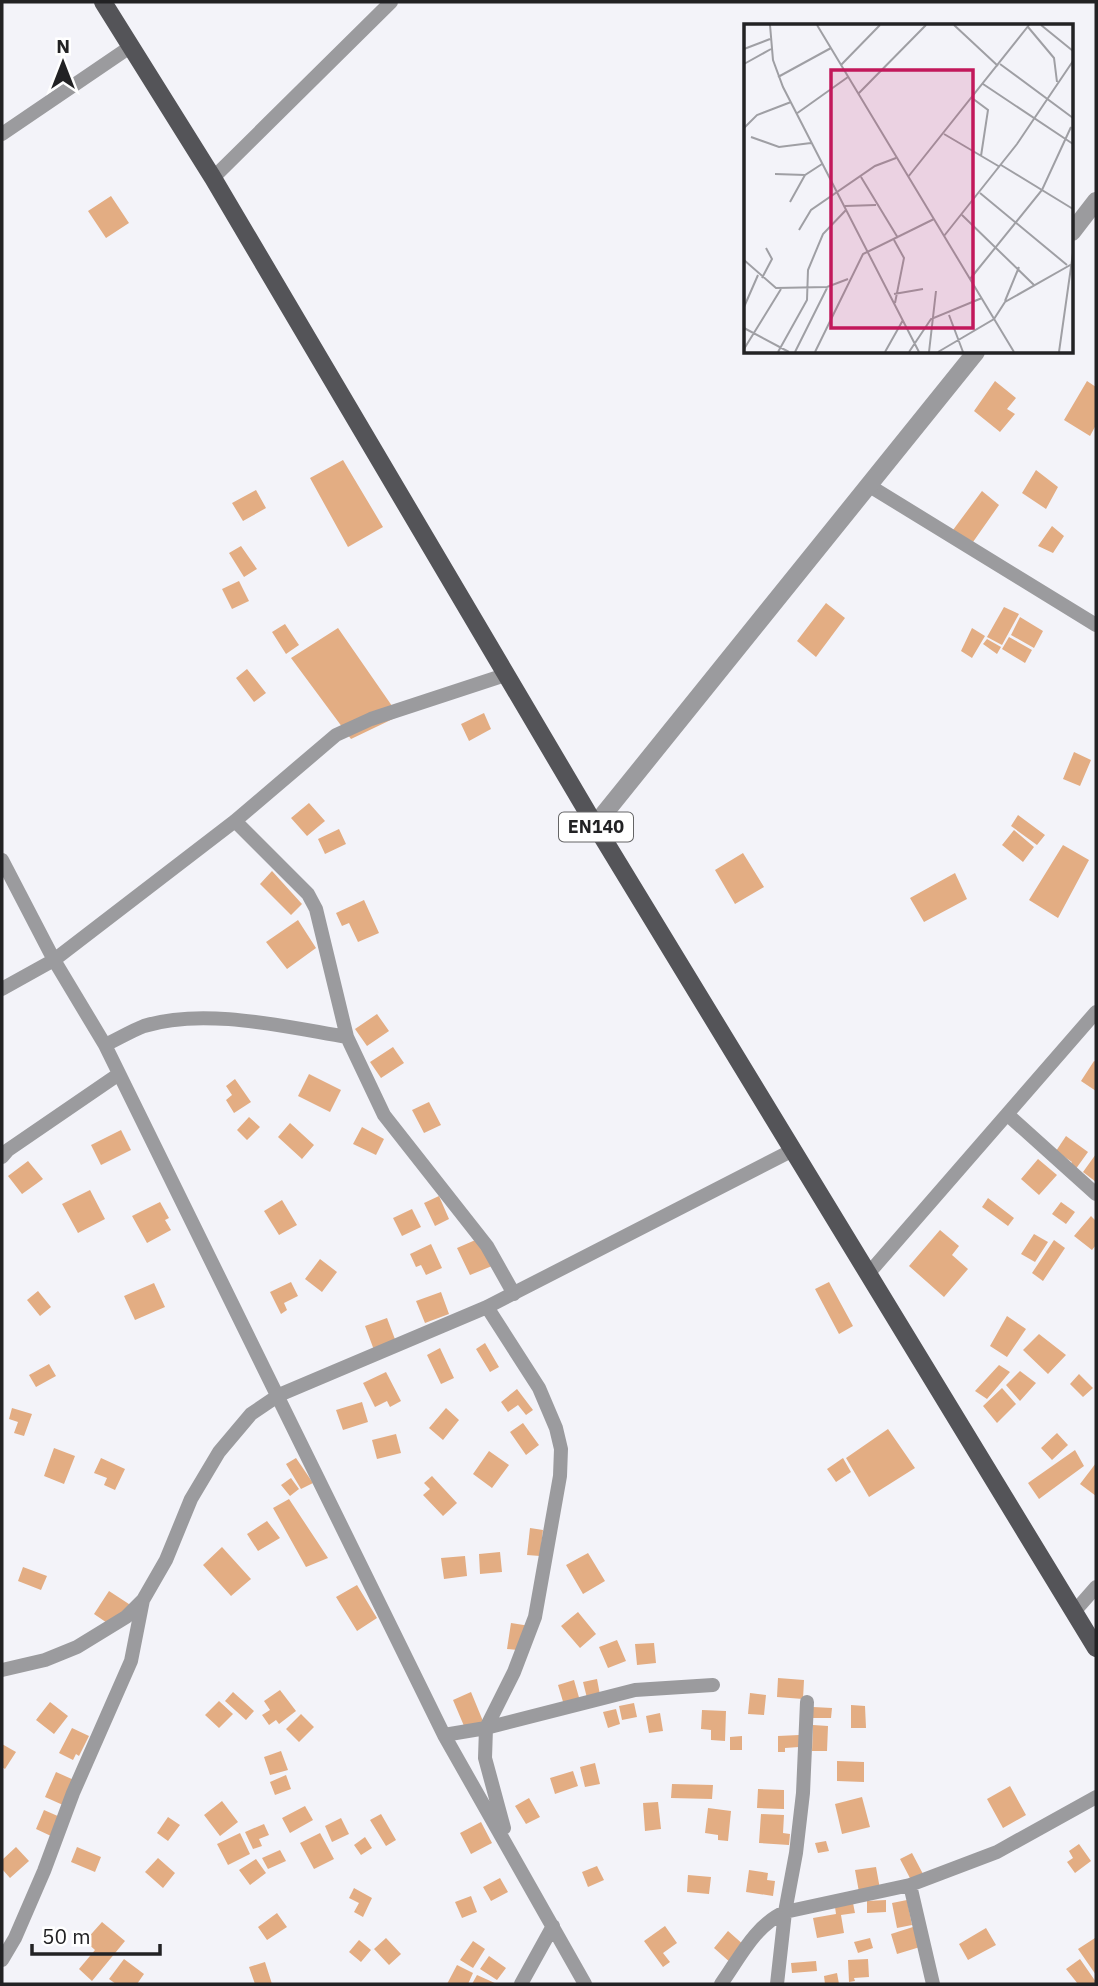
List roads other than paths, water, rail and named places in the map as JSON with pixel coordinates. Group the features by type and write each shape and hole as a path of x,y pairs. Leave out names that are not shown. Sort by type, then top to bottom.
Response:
{"main road":[{"name":"EN140","path":"103,2 212,178 595,825 1096,1648"}],"street":[{"path":"212,178 391,2"},
{"path":"2,134 130,47"},
{"path":"1074,230 1094,208"},
{"path":"595,825 974,354"},
{"path":"868,485 1096,625"},
{"path":"2,989 54,960 235,821 336,735 371,719 505,675"},
{"path":"235,821 308,894 316,909 347,1037 384,1115 487,1246 514,1294"},
{"path":"2,860 54,960 105,1045 444,1734 586,1984"},
{"path":"868,1274 1096,1012"},
{"path":"105,1045 143,1027 170,1021 205,1019 249,1021 347,1037"},
{"path":"2,1157 8,1150 119,1074"},
{"path":"1008,1115 1096,1194"},
{"path":"2,1670 45,1660 77,1647 125,1617 143,1600 166,1560 191,1499 219,1452 250,1413 279,1395 514,1294 793,1150"},
{"path":"487,1307 539,1388 556,1428 561,1449 560,1476 535,1617 514,1672 486,1728 485,1758 508,1845"},
{"path":"1074,1612 1096,1587"},
{"path":"2,1960 34,1894 72,1793 131,1661 143,1600"},
{"path":"444,1734 486,1728 635,1690 713,1685"},
{"path":"777,1984 803,1793 807,1702"},
{"path":"721,1984 762,1926 773,1917 785,1912 910,1885 997,1852 1096,1797"},
{"path":"910,1885 933,1984"},
{"path":"521,1984 553,1926"}]}
